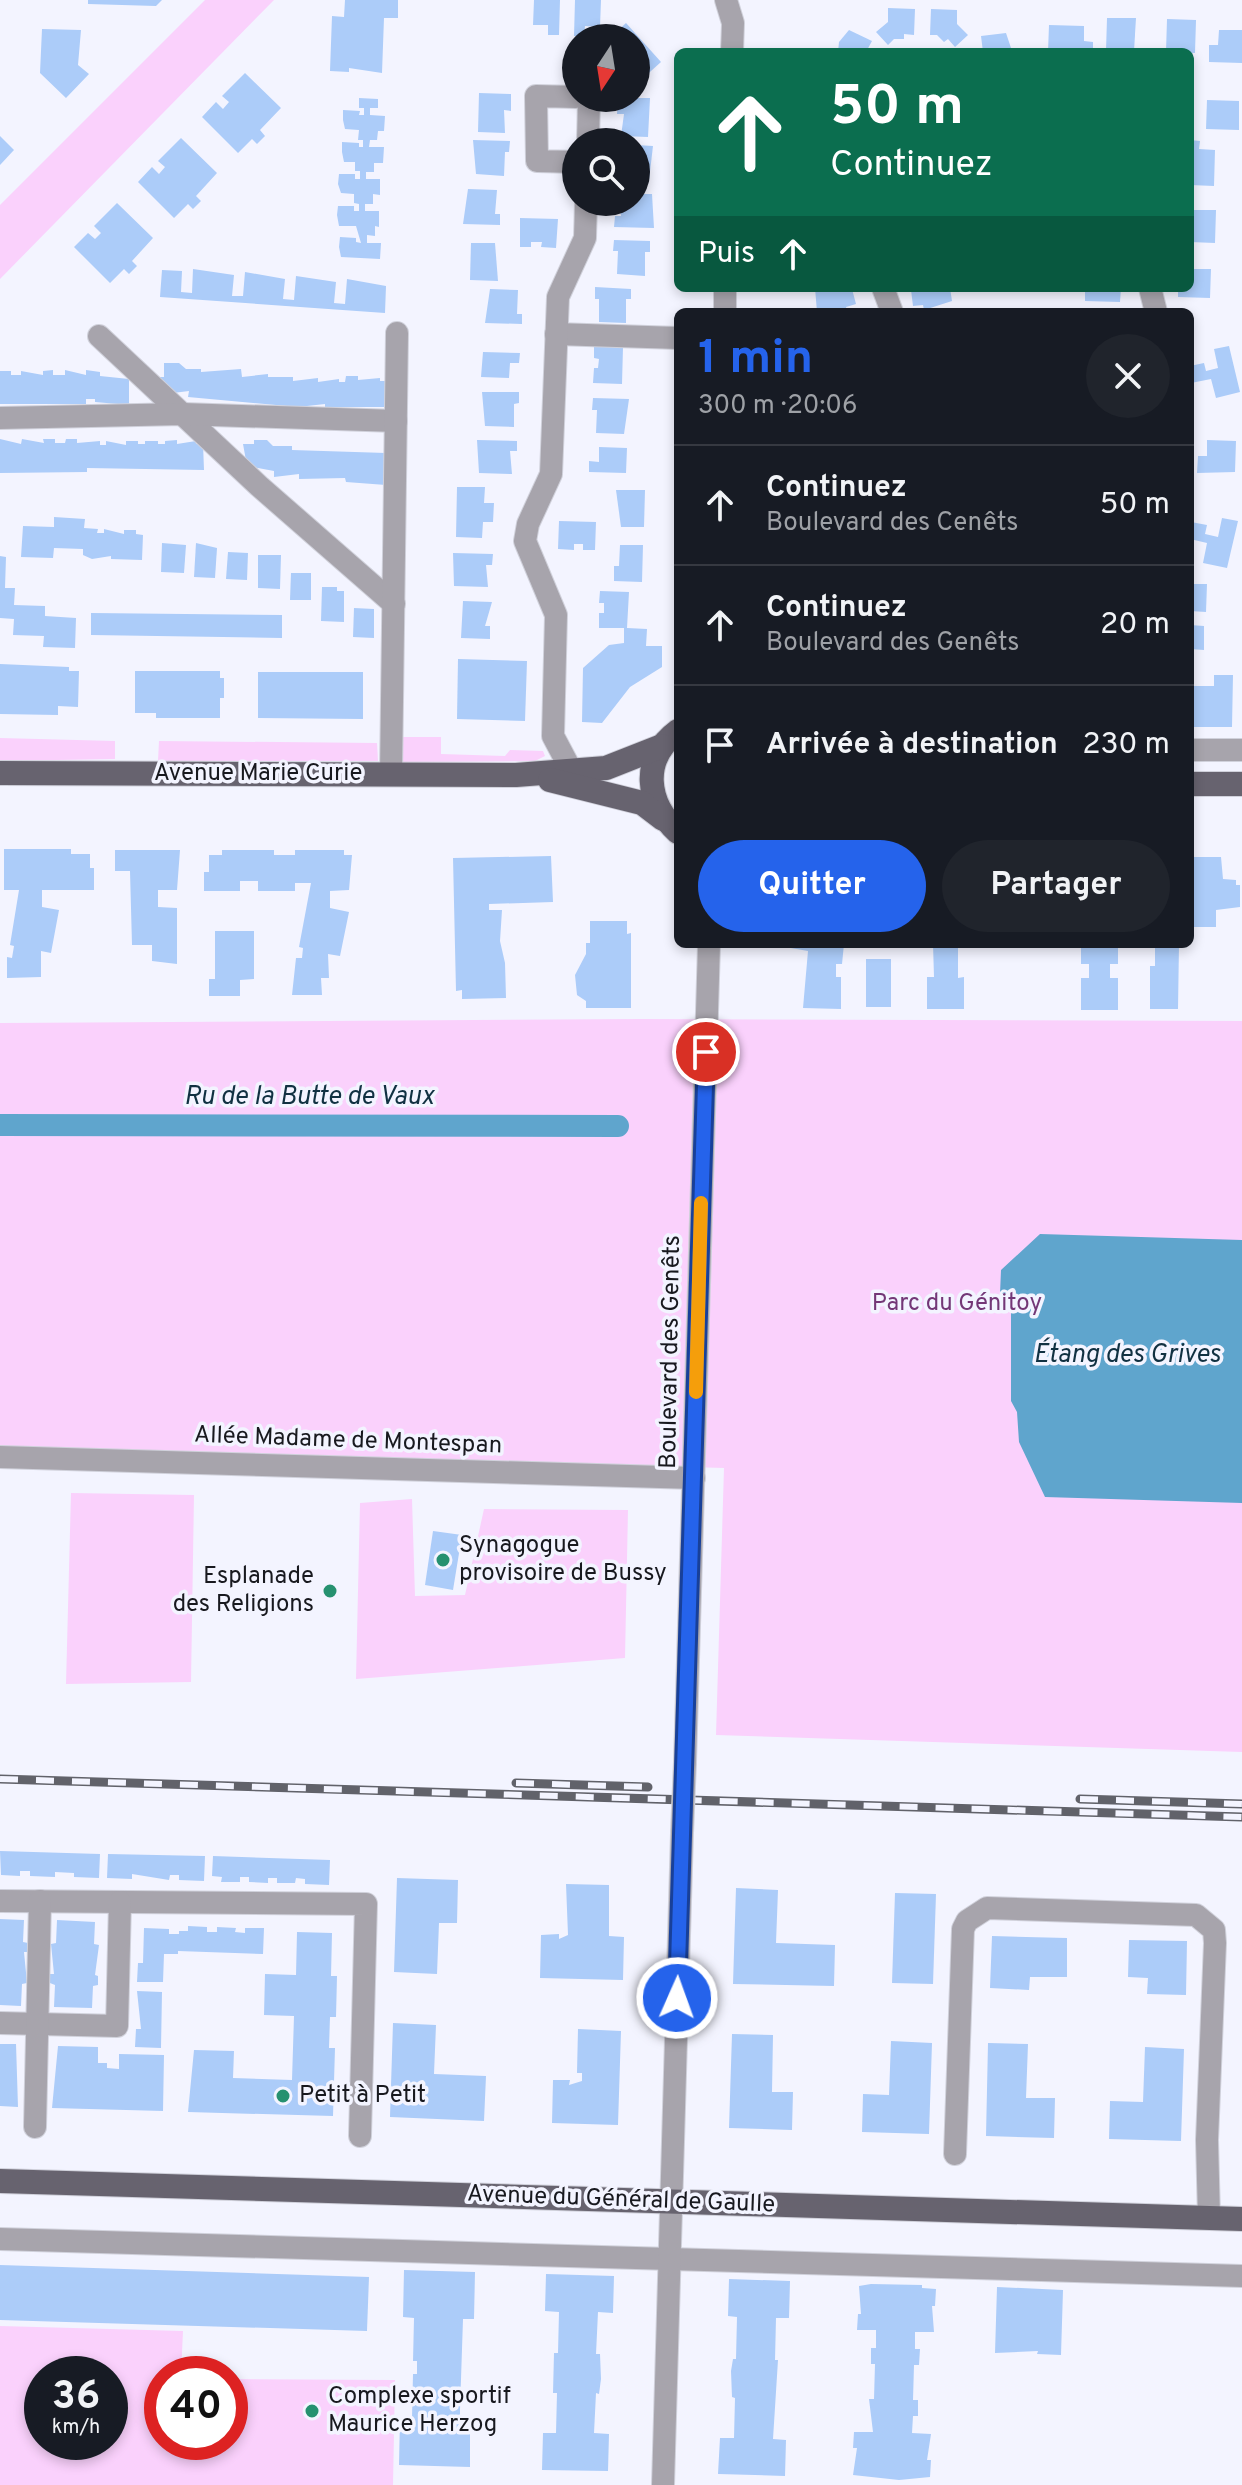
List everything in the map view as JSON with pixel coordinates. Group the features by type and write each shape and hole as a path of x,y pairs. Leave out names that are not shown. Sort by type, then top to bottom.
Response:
{"main road":[{"name":"Avenue Marie Curie","path":"0,773 516,775 617,766 673,735"},
{"path":"671,826 654,802 650,783 653,764 673,735"},
{"name":"Avenue Marie Curie","path":"516,775 606,792 642,803 671,826"},
{"path":"1194,784 1242,784"},
{"name":"Avenue du Général de Gaulle","path":"0,2181 1242,2219"}],"street":[{"path":"726,0 733,23 732,48"},
{"path":"733,23 744,0"},
{"path":"562,97 536,96 537,161 562,162"},
{"path":"571,770 555,744 556,615 525,541 528,524 551,474 558,297 585,238 586,216"},
{"path":"391,775 397,333"},
{"path":"556,334 674,338"},
{"path":"99,336 394,604"},
{"path":"0,418 183,414 396,421"},
{"path":"1194,750 1242,750"},
{"name":"Boulevard des Genêts","path":"671,2201 709,948"},
{"name":"Allée Madame de Montespan","path":"0,1457 694,1478"},
{"path":"0,1901 366,1904 360,2136"},
{"path":"35,2127 40,1901"},
{"path":"0,2023 117,2026 120,1902"},
{"path":"955,2154 963,1929 967,1921 987,1908 1196,1915 1214,1930 1215,1943 1207,2140 1209,2218"},
{"path":"663,2485 671,2201"},
{"path":"0,2239 1242,2276"}],"green space":[{"path":"205,0 274,0 0,279 0,205"},
{"path":"401,737 441,737 441,754 505,756 510,750 543,751 545,756 535,761 403,762"},
{"path":"0,738 115,741 115,759 0,761"},
{"path":"159,741 377,743 378,761 158,761"},
{"name":"Parc du Génitoy","path":"641,1019 1242,1021 1242,1752 716,1735 724,1468 0,1447 0,1023"},
{"path":"71,1493 194,1495 191,1682 66,1684"},
{"path":"412,1499 415,1596 465,1595 484,1509 628,1510 625,1658 356,1679 360,1503"},
{"name":"Complexe sportif Maurice Herzog","path":"0,2326 183,2331 182,2356 144,2356 144,2460 248,2460 248,2379 395,2380 393,2485 0,2485"}],"water":[{"name":"Étang des Grives","path":"1040,1234 1242,1240 1242,1503 1045,1497 1019,1442 1017,1412 1011,1401 1011,1311 1000,1294 1001,1270"}],"building":[{"path":"88,0 162,0 156,6 88,4"},
{"path":"345,0 398,0 398,18 384,18 382,73 349,68 349,72 330,71 332,16 344,17"},
{"path":"534,0 560,0 559,35 548,35 548,25 533,25"},
{"path":"575,0 601,0 600,24 574,24"},
{"path":"888,8 915,9 914,35 904,34 904,39 894,39 888,45 876,32 888,22"},
{"path":"931,9 957,10 957,24 968,35 955,47 948,39 944,42 937,35 930,35"},
{"path":"1107,18 1136,18 1134,48 1106,48"},
{"path":"1167,19 1196,20 1195,53 1194,48 1166,48"},
{"path":"1049,25 1084,26 1084,41 1093,42 1093,48 1048,48"},
{"path":"42,29 81,30 78,65 89,74 66,98 40,73"},
{"path":"849,30 872,41 868,48 838,48 839,42"},
{"path":"1219,30 1242,30 1242,63 1209,62 1209,45 1218,45"},
{"path":"1006,33 1011,48 982,48 981,36"},
{"path":"650,50 661,62 650,72"},
{"path":"245,73 281,108 260,130 265,136 257,144 252,139 238,153 202,117 216,102 223,109 229,102 222,96"},
{"path":"479,93 511,94 511,111 504,110 505,133 478,132"},
{"path":"359,98 378,99 378,108 370,108 370,115 385,116 384,131 378,131 377,140 370,140 369,147 384,147 383,163 374,163 374,172 366,172 366,179 380,179 380,195 373,194 373,204 365,204 365,211 379,211 379,227 375,226 375,236 367,235 367,243 381,243 380,259 341,257 339,247 340,237 356,238 356,242 361,243 356,226 339,226 337,215 338,206 354,206 354,211 359,211 359,204 354,203 354,194 341,193 338,184 339,174 355,174 355,179 360,179 360,171 355,171 355,162 344,162 342,152 342,142 359,143 359,147 363,147 363,140 358,140 359,130 345,129 343,120 343,110 360,111 359,115 364,115 364,108 359,108"},
{"path":"1207,100 1239,101 1239,130 1206,129"},
{"path":"649,112 648,128 622,128 624,114 617,114"},
{"path":"0,136 14,150 0,165"},
{"path":"181,138 217,173 196,196 201,201 193,209 188,204 174,218 138,182 152,167 159,174 165,167 158,161"},
{"path":"473,140 510,141 509,152 505,152 504,176 476,174"},
{"path":"1194,140 1200,141 1199,149 1215,150 1214,186 1194,185"},
{"path":"468,189 497,190 495,214 500,214 500,225 463,224"},
{"path":"652,194 654,228 614,227 615,216 650,216"},
{"path":"117,203 153,238 132,261 137,266 129,274 124,269 110,283 74,247 88,233 95,239 101,233 94,226"},
{"path":"1194,210 1216,210 1215,243 1194,242"},
{"path":"520,218 558,219 556,248 541,247 542,242 531,242 531,247 520,247"},
{"path":"614,240 650,241 650,252 645,252 645,276 617,274 618,251 613,251"},
{"path":"471,243 495,243 498,281 470,280"},
{"path":"193,269 234,275 232,296 243,296 245,272 285,279 283,299 294,300 296,276 336,282 334,303 345,304 347,279 386,286 385,313 160,297 162,270 182,271 181,292 192,293"},
{"path":"1194,269 1211,269 1210,298 1178,297 1178,292 1194,292"},
{"path":"595,287 631,289 631,299 626,299 626,323 599,322 599,299 595,299"},
{"path":"490,289 518,290 517,314 522,314 522,324 485,323"},
{"path":"815,292 853,292 856,304 846,308 817,308"},
{"path":"911,292 951,292 952,301 930,308 913,306"},
{"path":"1085,292 1121,292 1120,302 1085,301"},
{"path":"1229,346 1240,392 1216,398 1211,379 1194,382 1194,365 1204,363 1206,371 1218,368 1214,349"},
{"path":"594,347 623,347 622,384 593,383 594,368 598,368 599,359 594,358"},
{"path":"483,352 520,353 519,363 510,363 509,378 481,377"},
{"path":"164,363 179,363 186,369 201,369 201,372 241,369 242,377 268,374 268,377 293,377 293,381 318,378 318,382 339,379 339,382 345,382 346,376 358,376 358,380 380,378 380,381 387,381 387,407 325,407 325,404 298,407 188,397 189,391 173,393 156,377 164,377"},
{"path":"53,370 53,375 65,375 65,370 86,375 86,370 100,372 100,376 129,379 129,405 95,402 95,399 86,399 86,404 0,404 0,371 11,371 11,375 21,375 21,371 43,375 43,371"},
{"path":"482,392 519,392 519,403 514,404 514,427 485,426"},
{"path":"593,398 629,399 624,434 596,433 597,410 592,410"},
{"path":"0,439 21,444 22,439 44,443 43,439 55,439 55,443 65,443 66,439 77,439 77,443 100,441 100,445 106,445 106,441 126,445 126,441 145,444 145,441 158,441 158,444 165,444 165,441 177,440 177,444 196,441 196,444 203,444 204,470 87,468 87,472 0,473"},
{"path":"254,440 267,440 273,446 292,446 292,450 386,453 386,485 346,482 345,478 299,479 299,474 274,477 274,471 247,466 243,444 254,444"},
{"path":"477,440 517,441 517,451 510,451 512,474 479,473"},
{"path":"1207,440 1236,441 1235,472 1197,473 1198,456 1207,456"},
{"path":"599,447 627,448 626,473 589,472 589,461 599,462"},
{"path":"457,487 485,487 484,503 494,503 493,522 483,522 482,538 456,537"},
{"path":"616,490 645,490 644,527 621,527"},
{"path":"54,517 85,519 84,528 98,529 97,533 104,533 104,529 124,534 124,530 136,530 136,534 143,535 142,560 111,559 111,556 92,559 83,555 83,549 54,548 53,558 21,557 23,526 54,527"},
{"path":"1222,518 1238,521 1227,568 1203,563 1207,543 1194,540 1194,523 1207,525 1205,534 1218,537"},
{"path":"559,521 596,522 595,550 583,550 583,544 574,544 574,550 558,549"},
{"path":"162,543 186,545 184,573 161,572"},
{"path":"196,543 217,548 215,578 194,577"},
{"path":"620,545 643,545 642,582 614,581 614,566 619,566"},
{"path":"228,552 248,553 247,580 226,579"},
{"path":"453,553 493,554 492,565 486,565 488,587 454,586"},
{"path":"258,555 281,555 280,589 258,588"},
{"path":"0,556 6,557 5,588 15,588 14,605 45,606 45,616 76,618 75,648 43,647 44,636 13,635 14,619 0,618"},
{"path":"291,573 311,573 311,600 290,600"},
{"path":"1194,584 1207,584 1206,612 1194,611"},
{"path":"322,587 337,587 337,591 344,591 344,622 321,621"},
{"path":"600,591 629,592 627,628 647,629 646,646 662,646 662,667 630,687 602,723 582,722 583,668 609,645 624,643 624,628 599,628 599,613 604,613 604,603 599,603"},
{"path":"463,601 492,602 485,626 490,626 490,639 461,638"},
{"path":"354,608 374,609 374,638 353,637"},
{"path":"91,613 282,615 282,638 91,635"},
{"path":"1194,625 1204,626 1204,650 1194,649"},
{"path":"458,659 527,661 525,721 457,719"},
{"path":"0,664 69,667 69,671 79,671 78,707 58,706 58,715 0,714"},
{"path":"135,671 220,671 220,678 224,678 224,698 220,698 220,718 156,718 156,713 135,713"},
{"path":"258,672 363,672 363,719 258,718"},
{"path":"1214,675 1233,675 1232,727 1194,727 1194,686 1214,686"},
{"path":"4,849 71,849 71,854 90,854 90,868 94,868 94,890 42,890 42,907 59,910 51,953 41,951 41,977 7,978 7,957 12,958 14,946 10,945 19,890 4,890"},
{"path":"115,850 180,850 177,890 158,890 158,907 177,908 177,964 152,961 152,945 132,945 130,871 115,871"},
{"path":"222,850 274,850 274,855 295,855 295,850 344,850 344,855 352,855 349,890 330,891 330,908 349,912 340,956 328,954 329,978 321,978 322,995 292,995 296,958 302,958 303,948 299,947 311,883 295,883 295,891 258,891 258,881 240,881 240,891 204,891 204,872 209,872 209,855 222,855"},
{"path":"551,856 553,902 489,904 489,910 502,910 500,941 505,963 506,998 462,999 462,990 456,991 453,858"},
{"path":"1194,857 1221,857 1223,879 1236,880 1236,885 1240,885 1240,907 1216,910 1216,927 1194,927"},
{"path":"590,921 627,921 627,934 631,933 631,1008 586,1008 586,1001 577,995 575,975 586,954 586,943 590,943"},
{"path":"215,931 254,931 254,979 240,980 240,996 209,996 209,979 215,979"},
{"path":"791,948 844,948 842,964 836,964 836,977 841,977 841,1009 803,1008 808,951"},
{"path":"933,948 958,948 958,978 964,977 964,1009 927,1009 927,977 934,977"},
{"path":"1081,948 1118,948 1118,964 1110,964 1110,978 1118,978 1118,1010 1081,1010 1081,978 1089,978 1089,964 1081,964"},
{"path":"1155,948 1179,948 1178,1009 1150,1009 1150,966 1155,966"},
{"path":"866,959 891,959 891,1007 866,1007"},
{"name":"Synagogue provisoire de Bussy","path":"433,1531 462,1535 453,1590 425,1585"},
{"path":"0,1851 100,1854 99,1878 55,1872 55,1877 30,1876 30,1871 20,1871 20,1876 1,1875"},
{"path":"108,1854 205,1856 204,1881 179,1880 179,1875 170,1875 169,1880 132,1874 132,1879 107,1878"},
{"path":"213,1856 330,1860 329,1885 305,1884 305,1879 296,1878 295,1883 277,1883 277,1878 268,1878 268,1883 249,1882 249,1877 240,1877 240,1882 221,1882 222,1877 212,1876"},
{"path":"397,1878 458,1880 457,1923 439,1923 437,1974 394,1972"},
{"path":"566,1884 609,1885 609,1936 624,1937 623,1980 540,1978 541,1935 559,1934 559,1939 568,1935"},
{"path":"736,1888 778,1890 776,1943 835,1945 834,1986 733,1984"},
{"path":"895,1893 936,1894 933,1984 892,1983"},
{"path":"0,1919 24,1920 23,1942 28,1943 28,1952 24,1952 27,1983 22,1984 21,2006 0,2005"},
{"path":"57,1920 95,1922 94,1944 99,1945 95,1975 98,1976 98,1985 93,1986 92,2008 54,2007 55,1985 50,1983 50,1974 54,1974 51,1944 56,1943"},
{"path":"188,1926 207,1927 207,1932 217,1932 217,1927 236,1928 235,1932 245,1933 245,1928 264,1928 263,1954 178,1951 178,1954 164,1954 163,1982 137,1982 138,1963 143,1963 144,1928 169,1929 169,1934 179,1934 179,1931 188,1931"},
{"path":"297,1932 332,1933 331,1976 337,1976 336,2017 330,2017 329,2048 335,2048 333,2116 188,2112 194,2050 234,2051 233,2078 292,2080 294,2016 264,2015 265,1974 296,1975"},
{"path":"992,1936 1067,1938 1067,1977 1030,1977 1029,1990 990,1988"},
{"path":"1129,1940 1187,1941 1186,1995 1147,1994 1148,1978 1128,1977"},
{"path":"137,1991 162,1992 161,2048 135,2047 136,2029 141,2029"},
{"path":"393,2023 436,2025 434,2074 486,2076 484,2121 390,2117"},
{"path":"578,2029 621,2031 618,2125 552,2123 553,2080 570,2080 569,2085 582,2081 582,2073 577,2073"},
{"path":"732,2034 773,2035 772,2092 793,2092 792,2130 729,2128"},
{"path":"891,2041 932,2043 929,2134 862,2132 863,2094 889,2095"},
{"path":"988,2043 1028,2044 1026,2098 1055,2098 1054,2138 986,2136"},
{"path":"0,2044 16,2044 18,2107 0,2106"},
{"path":"58,2046 98,2047 98,2063 107,2063 107,2068 119,2069 119,2054 164,2055 163,2111 52,2108"},
{"path":"1145,2047 1184,2049 1181,2141 1109,2139 1110,2101 1143,2102"},
{"path":"0,2265 369,2277 367,2331 0,2320"},
{"path":"404,2270 475,2272 474,2319 463,2319 460,2409 460,2420 470,2419 470,2467 399,2465 400,2418 412,2418 413,2374 417,2374 417,2361 413,2361 414,2318 403,2317"},
{"path":"546,2274 614,2276 613,2313 598,2312 596,2354 600,2354 601,2379 599,2394 596,2393 594,2433 609,2434 608,2471 542,2470 543,2433 556,2433 557,2393 553,2393 559,2312 545,2311"},
{"path":"729,2279 790,2281 789,2318 776,2318 775,2360 778,2360 773,2439 786,2440 785,2476 718,2474 720,2438 734,2438 735,2398 732,2397 731,2371 733,2359 736,2359 737,2317 728,2316"},
{"path":"922,2285 922,2288 936,2289 935,2306 932,2306 934,2332 915,2332 915,2349 920,2349 919,2365 914,2365 913,2400 918,2400 918,2416 913,2416 912,2433 931,2434 927,2460 931,2460 930,2477 899,2480 853,2475 857,2448 853,2448 854,2432 873,2432 869,2399 874,2399 875,2364 871,2364 871,2348 876,2348 876,2330 857,2330 858,2314 861,2314 859,2286"},
{"path":"997,2287 1063,2290 1061,2355 1037,2354 1038,2351 995,2353"}],"waterway":[{"name":"Ru de la Butte de Vaux","path":"0,1125 618,1126"}],"railway":[{"path":"0,1779 1242,1817"},
{"path":"516,1783 648,1787"},
{"path":"1080,1799 1242,1804"}],"slow traffic":[{"path":"696,1392 701,1203"}],"place":[{"name":"Synagogue provisoire de Bussy","path":"443,1560"},
{"name":"Esplanade des Religions","path":"330,1591"},
{"name":"Petit à Petit","path":"283,2096"},
{"name":"Complexe sportif Maurice Herzog","path":"312,2411"}],"route":[{"path":"677,1998 706,1052"}]}
